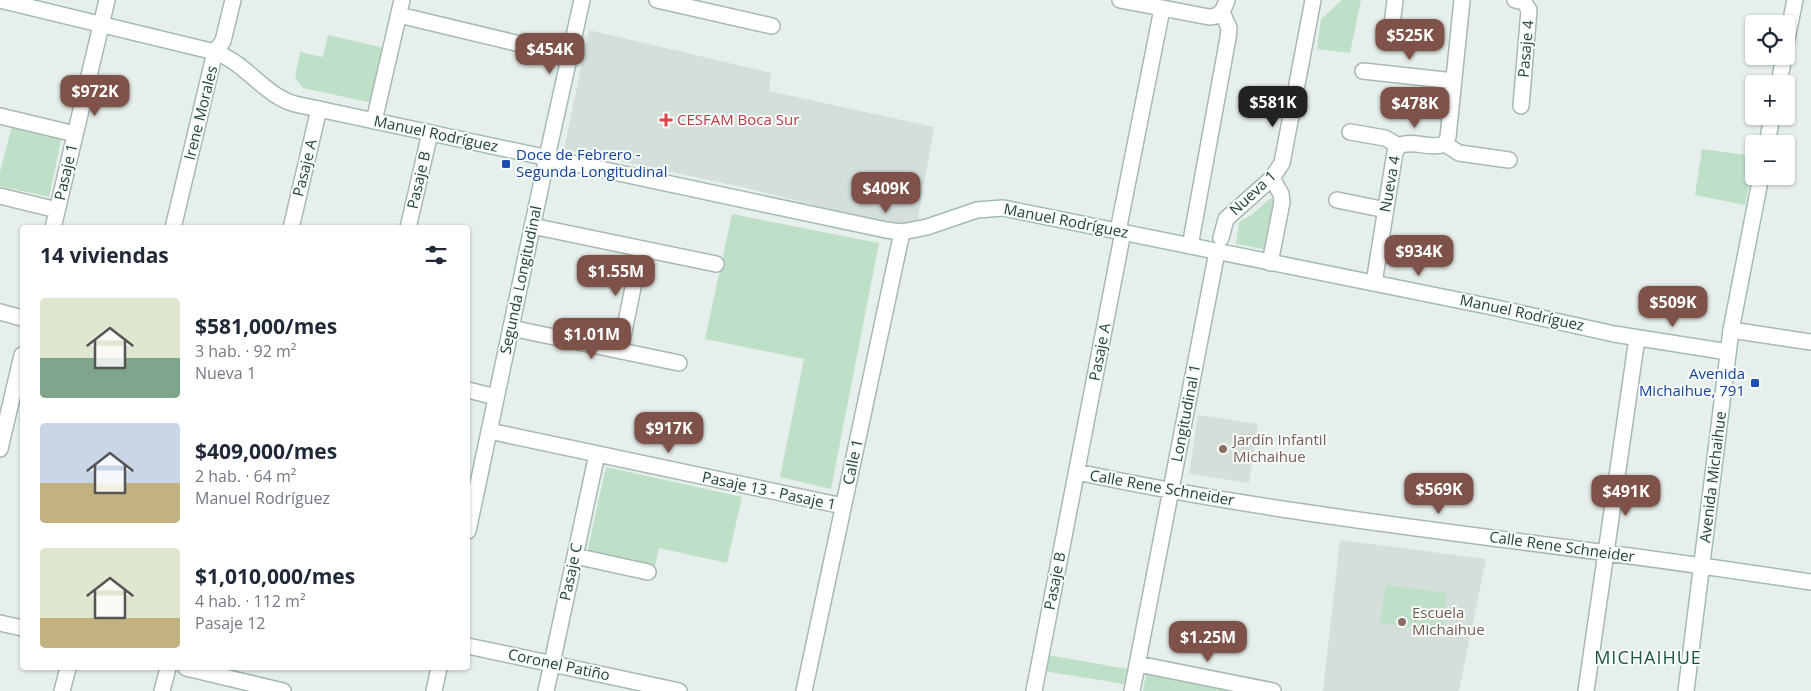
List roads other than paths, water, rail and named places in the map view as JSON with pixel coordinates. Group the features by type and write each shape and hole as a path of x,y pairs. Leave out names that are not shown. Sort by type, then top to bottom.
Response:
{"street":[{"name":"Manuel Rodríguez","path":"0,0 215,52 233,61 280,98 290,103 902,232 927,227 977,210 1003,208 1190,246 1219,245 1270,263 1492,306 1637,338 1728,352"},
{"name":"Pasaje 1","path":"54,225 107,0"},
{"name":"Irene Morales","path":"174,225 215,52 224,41 233,0"},
{"name":"Segunda Longitudinal","path":"470,521 582,0"},
{"path":"657,0 701,5 772,26"},
{"path":"1120,0 1209,17 1214,17 1224,6"},
{"path":"1391,32 1395,0"},
{"path":"1445,144 1448,137 1462,0"},
{"name":"Pasaje 4","path":"1515,0 1524,2 1529,10 1521,106"},
{"path":"1792,15 1795,0"},
{"name":"Nueva 1","path":"1219,245 1226,219 1272,178 1282,163 1315,4"},
{"path":"1190,246 1228,38 1229,28 1224,6"},
{"path":"374,121 400,7 570,56"},
{"name":"Pasaje A","path":"1077,472 1162,9"},
{"path":"1363,70 1454,80"},
{"name":"Pasaje A","path":"292,225 319,110"},
{"path":"0,116 75,134"},
{"path":"1350,132 1385,138 1399,146 1406,143 1438,146 1445,144"},
{"name":"Pasaje B","path":"409,225 430,133"},
{"path":"1445,144 1459,154 1509,160"},
{"name":"Nueva 4","path":"1374,283 1395,152 1399,146"},
{"path":"1270,263 1282,202 1281,194 1272,178"},
{"name":"Avenida Michaihue","path":"1686,691 1731,330 1759,185"},
{"path":"0,196 57,210"},
{"path":"1337,200 1386,210"},
{"path":"532,226 716,264"},
{"name":"Calle 1","path":"804,691 902,232"},
{"name":"Longitudinal 1","path":"1132,691 1219,245"},
{"path":"620,351 641,249"},
{"path":"0,312 20,317"},
{"path":"511,328 679,363"},
{"path":"1731,330 1811,342"},
{"path":"1586,691 1637,338"},
{"path":"0,449 3,427 20,363"},
{"path":"470,390 496,397"},
{"name":"Pasaje 13 - Pasaje 1","path":"489,431 844,506"},
{"name":"Pasaje C","path":"546,691 597,454"},
{"name":"Pasaje B","path":"1034,691 1077,472"},
{"name":"Calle Rene Schneider","path":"1077,472 1171,491 1253,504 1811,582"},
{"path":"575,556 648,572"},
{"path":"0,623 20,628"},
{"name":"Coronel Patiño","path":"470,646 680,691"},
{"path":"1138,664 1273,691"},
{"path":"62,691 67,670"},
{"path":"162,691 167,670"},
{"path":"204,670 248,675 283,691"},
{"path":"434,691 439,670"}],"place":[{"name":"CESFAM Boca Sur","path":"666,120"},
{"name":"Doce de Febrero - Segunda Longitudinal","path":"506,164"},
{"name":"Avenida Michaihue, 791","path":"1755,383"},
{"name":"Jardín Infantil Michaihue","path":"1223,449"},
{"name":"Escuela Michaihue","path":"1402,622"}],"district":[{"name":"MICHAIHUE","path":"1648,658"}]}
